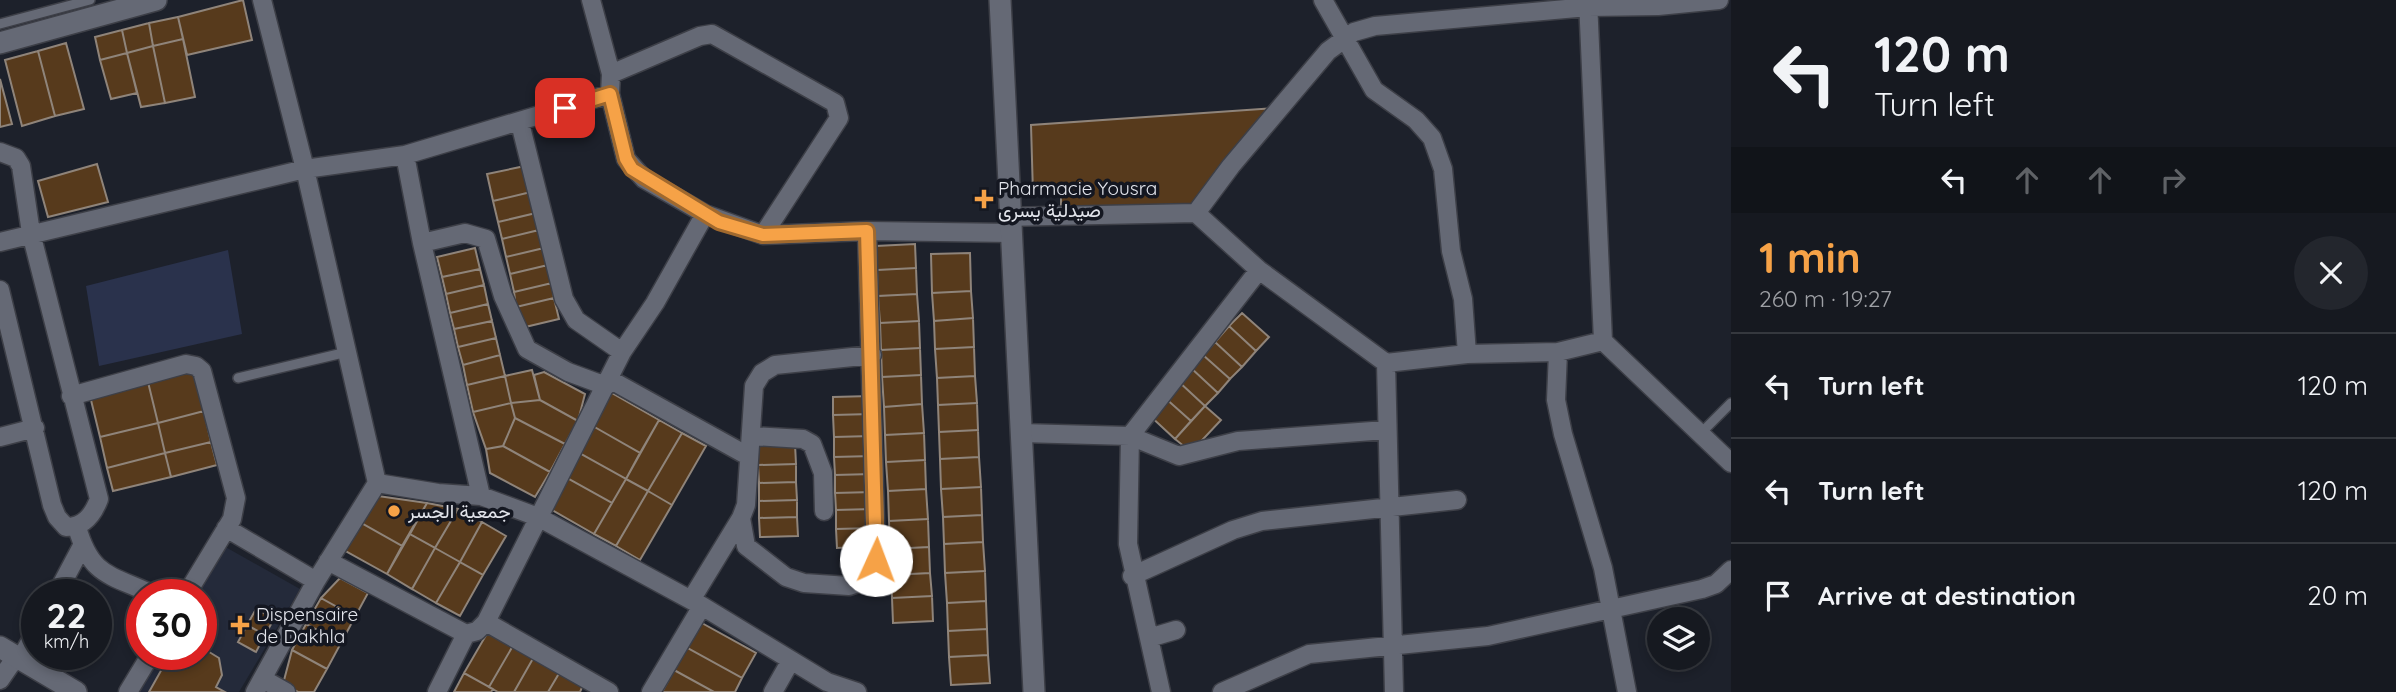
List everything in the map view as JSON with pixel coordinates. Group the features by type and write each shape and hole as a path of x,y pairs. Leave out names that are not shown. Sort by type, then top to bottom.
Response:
{"street":[{"path":"0,43 156,0"},
{"path":"262,0 305,169 377,483 316,581 259,686 286,692"},
{"path":"591,0 611,74 610,94 626,159 632,169 705,214 763,235 1011,225 1196,213 1259,270 1386,363 1467,354 1558,352 1603,341"},
{"path":"1000,0 1034,692"},
{"path":"1323,0 1346,37 1359,69 1374,90 1416,120 1432,138 1443,169 1451,251 1463,299 1467,354"},
{"path":"1196,213 1248,145 1328,51 1346,37 1376,26 1588,4 1719,0"},
{"path":"1588,4 1603,341 1731,463"},
{"path":"611,74 700,36 712,34 835,103 838,118 763,235"},
{"path":"0,242 305,169 405,155 520,123 610,94"},
{"path":"520,123 564,299 576,320 622,352"},
{"path":"0,152 16,158 21,166 31,233 99,499 94,513 76,527 66,527 57,517 41,469 35,428 0,290"},
{"path":"405,155 422,243 481,496"},
{"path":"328,561 466,634 477,631 486,622 622,352 655,303 705,214"},
{"path":"741,518 746,546 786,577 804,583 849,586 861,582 871,572 876,560 878,542 867,231"},
{"path":"422,243 465,233 486,239 503,296 527,349 568,372 608,382 748,456"},
{"path":"1161,692 1132,576 1128,544 1130,436 1259,270"},
{"path":"1558,352 1556,400 1563,434 1603,568 1627,692"},
{"path":"651,692 746,505 754,386 762,373 775,365 872,355"},
{"path":"1386,363 1387,508 1394,692"},
{"path":"71,396 186,364 196,366 208,384 236,498 235,509 226,528 196,579"},
{"path":"0,438 35,428"},
{"path":"1020,433 1130,436 1179,456 1238,441 1386,430"},
{"path":"752,436 803,439 812,444 823,473 824,512"},
{"path":"377,483 438,494 481,496 538,517 696,603 790,662 827,682 857,692"},
{"path":"1132,576 1250,524 1457,500"},
{"path":"76,527 86,557 97,568 126,582"},
{"path":"226,528 316,581"},
{"path":"64,579 82,546"},
{"path":"1222,692 1309,654 1391,648 1488,636 1702,589 1716,584 1731,570"},
{"path":"486,622 609,692"},
{"path":"1149,638 1176,630"},
{"path":"437,692 466,634"},
{"path":"0,646 21,658 11,664 0,680"},
{"path":"773,692 790,662"},
{"path":"40,670 76,692"},
{"path":"128,692 141,670"}],"lane":[{"path":"0,23 90,0"},
{"path":"238,378 347,352"},
{"path":"1699,435 1731,403"}],"shaded area":[{"path":"228,250 242,334 99,366 86,286"},
{"name":"Dispensaire de Dakhla","path":"222,545 300,589 239,692 137,692 149,670 217,670 217,579 202,579"}],"building":[{"path":"243,0 252,40 187,55 178,17"},
{"path":"178,17 183,39 153,46 149,23"},
{"path":"149,23 153,46 127,53 122,30"},
{"path":"122,30 127,53 100,60 95,37"},
{"path":"183,39 195,97 165,103 153,46"},
{"path":"66,43 84,109 55,116 38,51"},
{"path":"153,46 165,103 141,107 127,53"},
{"path":"38,51 55,116 22,126 5,60"},
{"path":"127,53 137,93 111,99 100,60"},
{"path":"0,79 12,124 0,127"},
{"path":"1274,108 1191,206 1061,208 1061,194 1033,194 1031,125"},
{"path":"97,164 108,202 48,217 38,181"},
{"path":"525,166 531,192 493,201 487,174"},
{"path":"531,192 536,213 498,222 493,201"},
{"path":"536,213 539,230 502,239 498,222"},
{"path":"539,230 544,248 506,257 502,239"},
{"path":"915,244 916,268 877,270 876,246"},
{"path":"475,248 480,269 442,277 437,257"},
{"path":"544,248 548,265 510,274 506,257"},
{"path":"970,253 971,291 932,293 931,254"},
{"path":"548,265 552,283 514,292 510,274"},
{"path":"916,268 917,294 878,296 877,270"},
{"path":"480,269 484,285 446,294 442,277"},
{"path":"552,283 554,298 516,307 514,292"},
{"path":"484,285 488,304 450,313 446,294"},
{"path":"971,291 973,318 934,321 932,293"},
{"path":"917,294 919,321 880,323 878,296"},
{"path":"554,298 559,319 521,328 516,307"},
{"path":"488,304 492,321 454,329 450,313"},
{"path":"1242,313 1269,337 1256,351 1229,326"},
{"path":"973,318 974,347 935,349 934,321"},
{"path":"492,321 496,338 458,347 454,329"},
{"path":"919,321 920,348 881,350 880,323"},
{"path":"1229,326 1256,351 1242,367 1215,342"},
{"path":"496,338 500,355 463,365 458,347"},
{"path":"1215,342 1242,367 1230,379 1203,355"},
{"path":"974,347 975,376 937,378 935,349"},
{"path":"920,348 921,375 882,377 881,350"},
{"path":"500,355 505,376 467,385 463,365"},
{"path":"1203,355 1230,379 1218,393 1191,368"},
{"path":"1191,368 1218,393 1205,406 1178,381"},
{"path":"194,370 204,411 158,423 148,382"},
{"path":"532,370 540,400 511,403 505,376"},
{"path":"544,372 585,394 578,421 540,400 534,375"},
{"path":"921,375 922,404 884,407 882,377"},
{"path":"505,376 511,403 473,412 467,385"},
{"path":"975,376 977,403 938,405 937,378"},
{"path":"1178,381 1205,406 1191,421 1164,397"},
{"path":"148,382 158,423 100,437 90,396"},
{"path":"610,392 659,420 640,453 591,425"},
{"path":"870,396 871,414 833,415 833,397"},
{"path":"1164,397 1191,421 1175,439 1148,414"},
{"path":"540,400 578,421 565,444 515,418 511,403"},
{"path":"511,403 515,418 503,446 486,449 473,412"},
{"path":"977,403 978,430 939,432 938,405"},
{"path":"922,404 924,433 885,435 884,407"},
{"path":"1205,406 1221,420 1191,452 1175,439"},
{"path":"204,411 211,442 165,453 158,423"},
{"path":"871,414 871,436 834,437 833,415"},
{"path":"515,418 565,444 550,472 503,446"},
{"path":"659,420 682,433 648,491 626,479"},
{"path":"158,423 165,453 107,468 100,437"},
{"path":"591,425 640,453 626,479 576,451"},
{"path":"978,430 979,457 940,459 939,432"},
{"path":"682,433 706,446 672,505 648,491"},
{"path":"924,433 925,460 886,462 885,435"},
{"path":"871,436 872,456 834,457 834,437"},
{"path":"211,442 217,465 171,477 165,453"},
{"path":"795,444 796,464 758,465 758,445"},
{"path":"503,446 550,472 535,497 490,473 486,449"},
{"path":"576,451 626,479 612,503 562,475"},
{"path":"165,453 171,477 113,491 107,468"},
{"path":"872,456 872,474 835,475 834,457"},
{"path":"979,457 981,487 941,489 940,459"},
{"path":"925,460 926,489 888,491 886,462"},
{"path":"796,464 796,482 759,483 758,465"},
{"path":"872,474 873,492 835,493 835,475"},
{"path":"562,475 612,503 594,534 545,506"},
{"path":"626,479 648,491 616,546 594,534"},
{"path":"796,482 797,500 759,501 759,483"},
{"path":"981,487 982,515 943,517 941,489"},
{"path":"926,489 928,519 889,521 888,491"},
{"path":"648,491 672,505 640,560 616,546"},
{"path":"873,492 873,509 836,510 835,493"},
{"path":"371,495 427,503 402,546 358,521"},
{"path":"797,500 797,517 759,518 759,501"},
{"path":"427,503 458,509 435,548 410,534"},
{"path":"458,509 482,522 460,562 435,548"},
{"path":"873,509 874,528 836,529 836,510"},
{"path":"982,515 983,542 944,544 943,517"},
{"path":"797,517 798,536 760,537 759,518"},
{"path":"928,519 929,547 890,549 889,521"},
{"path":"358,521 402,546 387,574 342,549"},
{"path":"482,522 506,536 483,575 460,562"},
{"path":"874,528 874,546 837,548 836,529"},
{"path":"410,534 435,548 412,589 387,574"},
{"path":"983,542 985,571 945,573 944,544"},
{"path":"929,547 930,573 891,575 890,549"},
{"path":"435,548 460,562 436,603 412,589"},
{"path":"460,562 483,575 460,616 436,603"},
{"path":"985,571 986,601 947,603 945,573"},
{"path":"930,573 932,596 892,598 891,575"},
{"path":"340,578 368,593 355,617 321,598"},
{"path":"932,596 933,621 893,623 892,598"},
{"path":"321,598 355,617 341,643 306,624"},
{"path":"986,601 987,629 948,631 947,603"},
{"path":"256,609 274,619 265,635 247,625"},
{"path":"700,622 756,653 742,678 686,647"},
{"path":"306,624 341,643 327,669 292,650"},
{"path":"247,625 265,635 256,652 238,642"},
{"path":"987,629 988,655 949,657 948,631"},
{"path":"489,630 514,644 489,687 464,673"},
{"path":"514,644 535,655 514,692 498,692 489,687"},
{"path":"686,647 742,678 735,692 714,692 674,670"},
{"path":"292,650 327,669 314,692 298,692 283,684"},
{"path":"535,655 561,670 548,692 514,692"},
{"path":"988,655 990,683 951,685 949,657"},
{"path":"217,657 219,658 222,675 216,687 225,692 149,692 161,670 217,670"},
{"path":"561,670 584,683 580,692 548,692"},
{"path":"674,670 714,692 662,692"},
{"path":"464,673 493,689 491,692 454,692"}],"place":[{"name":"Pharmacie Yousra صيدلية يسرى","path":"984,199"},
{"name":"جمعية الجسر","path":"394,511"},
{"name":"Dispensaire de Dakhla","path":"240,625"}],"route":[{"path":"565,108 610,94 620,125 626,159 632,169 644,179 719,222 763,235 867,231 878,542 876,560"}]}
